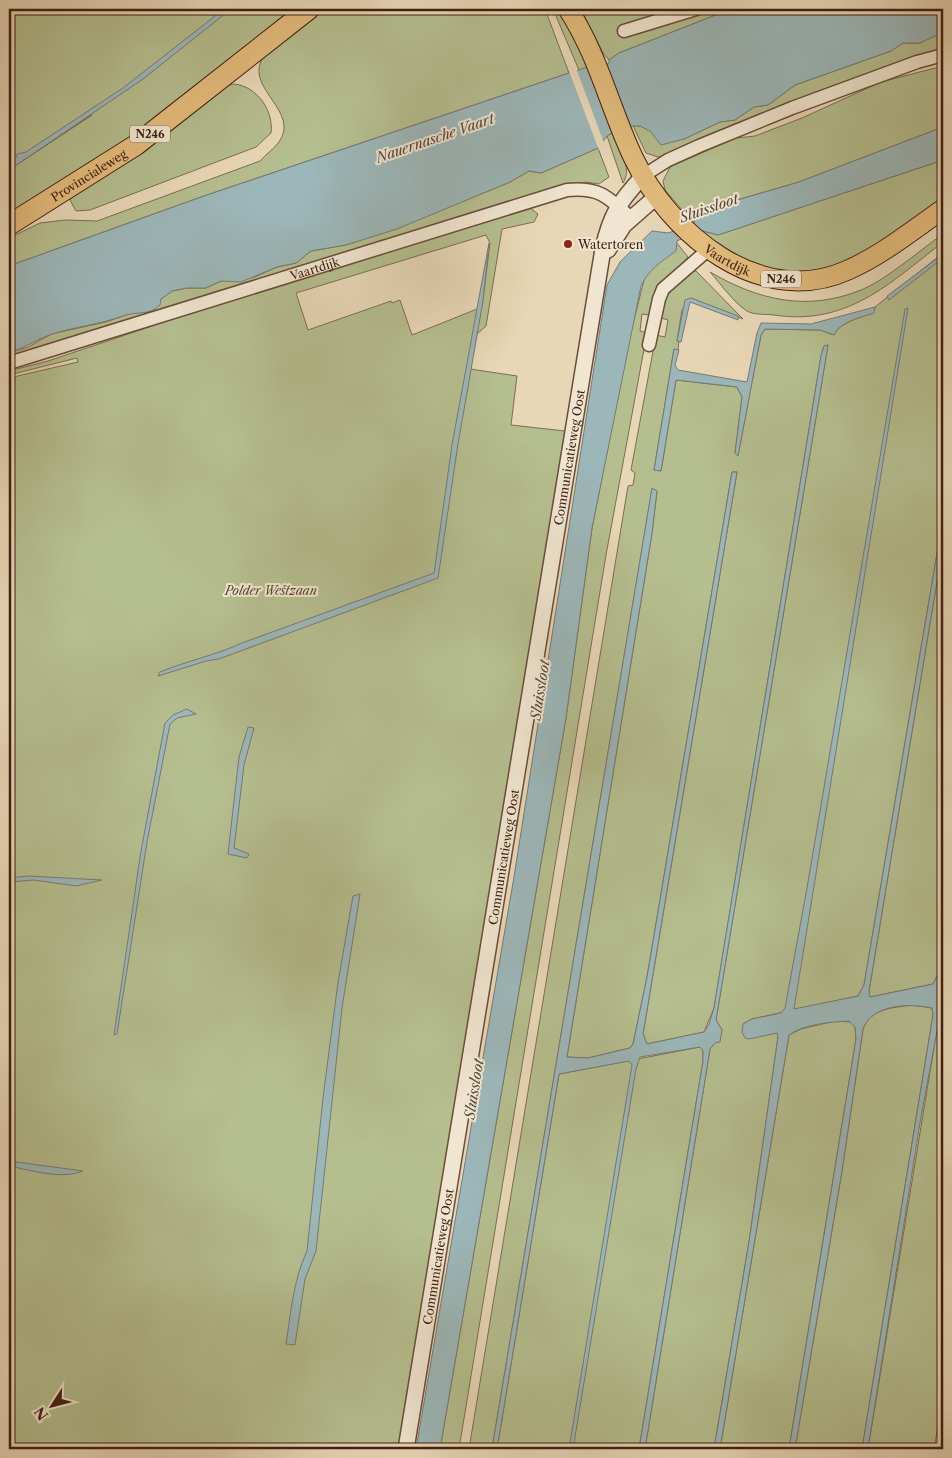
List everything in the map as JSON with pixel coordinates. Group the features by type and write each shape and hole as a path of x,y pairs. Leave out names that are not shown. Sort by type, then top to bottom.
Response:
{"highway":[{"name":"Provincialeweg","path":"9,224 136,145 240,65 303,9"},
{"name":"Provincialeweg","path":"282,29 309,9"}],"main road":[{"name":"N246","path":"568,9 594,56"},
{"name":"N246","path":"578,9 592,41 594,56"},
{"name":"Vaartdijk","path":"594,56 625,138 644,176 657,196 688,230 709,249 729,263 766,277 815,280 848,271 875,256 943,209"}],"street":[{"path":"624,31 696,9"},
{"path":"644,176 668,160 739,129 916,62 943,55"},
{"name":"Communicatieweg Oost","path":"406,1449 572,432 608,226 618,206 644,176"},
{"name":"Vaartdijk","path":"9,363 567,190 593,189 618,206 631,218"},
{"name":"Communicatieweg Oost","path":"602,266 615,236 631,218 657,196"},
{"path":"650,345 659,299 664,289 709,249"}],"green space":[{"path":"9,9 295,9 122,145 9,216 9,170 92,115 9,167"},
{"path":"317,9 545,9 569,73 204,196 9,266 9,238 40,223 65,220 97,221 260,161 277,145 284,131 279,111 261,82 259,72 261,61 278,40"},
{"path":"553,9 561,9 588,67 579,70"},
{"path":"581,9 682,9 625,36 709,9 731,9 619,53 609,60 603,53"},
{"path":"943,32 943,52 867,74 665,156 658,157 646,153 633,126 640,126 684,139 720,122 735,120 754,107 768,105 795,85 891,51 903,43 920,43"},
{"path":"943,66 943,127 799,182 696,212 694,224 665,190 663,181 670,167 736,138 755,136 802,118 881,82"},
{"path":"234,84 250,89 257,95 267,108 270,116 271,133 256,147 90,210 76,211 70,200 73,194 225,86"},
{"path":"612,133 626,164 626,177 623,183 607,136"},
{"path":"598,148 609,177 599,184 586,182 541,192 9,360 9,353 28,347 51,334 106,322 132,313 150,312 161,299 172,291 187,288 206,288 221,281 255,277 277,267 296,263 311,251 346,245 397,228 510,182 529,171 541,173"},
{"path":"943,160 943,202 844,266 788,274 753,266 718,247 699,230 718,235"},
{"name":"Polder Westzaan","path":"530,208 538,214 534,222 502,229 486,326 477,334 470,369 517,376 511,425 565,431 522,725 401,1449 9,1449 9,378 78,362 77,358 9,375 9,371 48,361 369,253","holes":["486,235 490,243 482,307 412,335 400,300 392,303 391,301 308,330 296,293"]},
{"path":"943,234 943,242 885,286 845,308 824,314 800,317 750,312 727,293 710,272 746,290 783,300 802,301 841,297 871,285 892,272"},
{"path":"676,242 688,257 664,282 649,315 642,314 640,331 647,333 606,555 459,1449 440,1449 566,718 592,528 629,340 645,276"},
{"path":"943,253 943,518 864,985 858,996 752,1019 743,1024 765,1035 777,1033 778,1037 749,1242 714,1449 645,1449 710,1049 722,1030 716,1020 828,345 824,346 821,356 714,1008 704,1032 647,1044 643,1034 737,472 732,472 647,977 633,1044 630,1048 588,1058 567,1057 652,533 657,491 652,489 492,1449 469,1449 628,486 633,485 635,473 631,470 656,335 665,337 668,320 658,317 661,309 667,296 675,286 692,271 696,271 743,319 691,298 682,310 677,341 679,341 678,350 674,349 654,470 661,471 676,380 737,387 742,397 735,453 738,455 761,335 765,329 820,330 834,335 845,324 873,313 875,307"},
{"path":"943,545 943,954 940,970 933,984 870,997 869,991"},
{"path":"942,999 943,1397 934,1449 868,1449"},
{"path":"912,1005 932,1008 933,1015 862,1449 795,1449 842,1171 863,1029 871,1017 883,1010"},
{"path":"835,1021 852,1022 855,1027 856,1039 789,1449 720,1449 789,1035 801,1029"},
{"path":"700,1047 703,1051 703,1061 639,1449 497,1449 559,1074"}],"water":[{"path":"224,9 231,9 143,79 9,170 9,162 17,157 17,154 26,152 123,88"},
{"name":"Nauernasche Vaart","path":"731,9 943,9 943,32 920,43 903,43 891,51 795,85 768,105 754,107 735,120 720,122 684,139 661,145 650,131 640,126 633,126 607,136 598,148 541,173 529,171 510,182 397,229 346,245 311,251 296,263 277,267 241,282 221,281 206,288 187,288 172,291 161,299 160,305 151,311 52,334 9,353 9,266 204,196 587,67 589,71 609,63 609,60 619,53"},
{"path":"943,127 943,160 718,235 699,230 677,241 676,251 651,271 641,286 592,528 566,718 440,1449 416,1449 514,877 607,285 620,262 652,231 668,233 694,224 696,212 799,182"},
{"path":"489,243 483,301 458,444 438,578 219,659 206,661 158,676 160,672 170,668 222,651 434,573 452,445"},
{"path":"943,254 943,258 889,300 887,296"},
{"path":"691,298 738,316 738,320 690,302 681,342 677,341 685,300"},
{"path":"875,307 874,313 846,323 834,335 820,330 765,329 761,335 738,456 735,453 742,397 737,387 676,380 661,471 654,470 674,349 679,350 675,365 678,370 747,382 757,333 761,323 811,324"},
{"path":"908,308 794,1009 858,996 864,985 943,518 943,545 869,991 870,997 933,984 940,970 943,954 943,999 921,1117 868,1449 862,1449 933,1015 932,1008 923,1006 892,1007 883,1010 874,1014 863,1029 842,1171 795,1449 789,1449 856,1039 855,1027 849,1021 810,1026 789,1035 720,1449 714,1449 749,1242 778,1037 777,1033 749,1039 745,1038 742,1032 743,1024 752,1019 781,1013 785,1008 905,309"},
{"path":"828,345 716,1020 722,1030 720,1042 715,1043 710,1049 645,1449 639,1449 703,1061 703,1051 700,1047 640,1057 636,1069 573,1449 569,1449 632,1065 629,1061 559,1074 497,1449 492,1449 652,488 657,491 652,533 567,1057 588,1058 630,1048 633,1044 647,977 732,472 737,472 643,1034 647,1044 704,1032 709,1024 714,1008 821,356 824,346"},
{"path":"187,709 196,714 177,718 170,724 147,842 117,1034 114,1035 141,851 165,723 173,715"},
{"path":"248,727 254,728 244,765 234,848 249,854 247,858 228,854 239,757"},
{"path":"28,876 102,880 76,886 34,880 9,882 9,878"},
{"path":"360,894 342,1008 316,1251 305,1279 295,1345 286,1344 296,1285 307,1251 323,1098 338,982 353,896"},
{"path":"9,1161 83,1171 66,1175 46,1173 9,1166"}],"pier":[{"path":"576,68 604,143 599,150 569,71"}],"place":[{"name":"Watertoren","path":"568,244"}],"water label":[{"name":"Sluissloot","path":"709,208"},
{"name":"Sluissloot","path":"540,690"},
{"name":"Sluissloot","path":"474,1089"}]}
